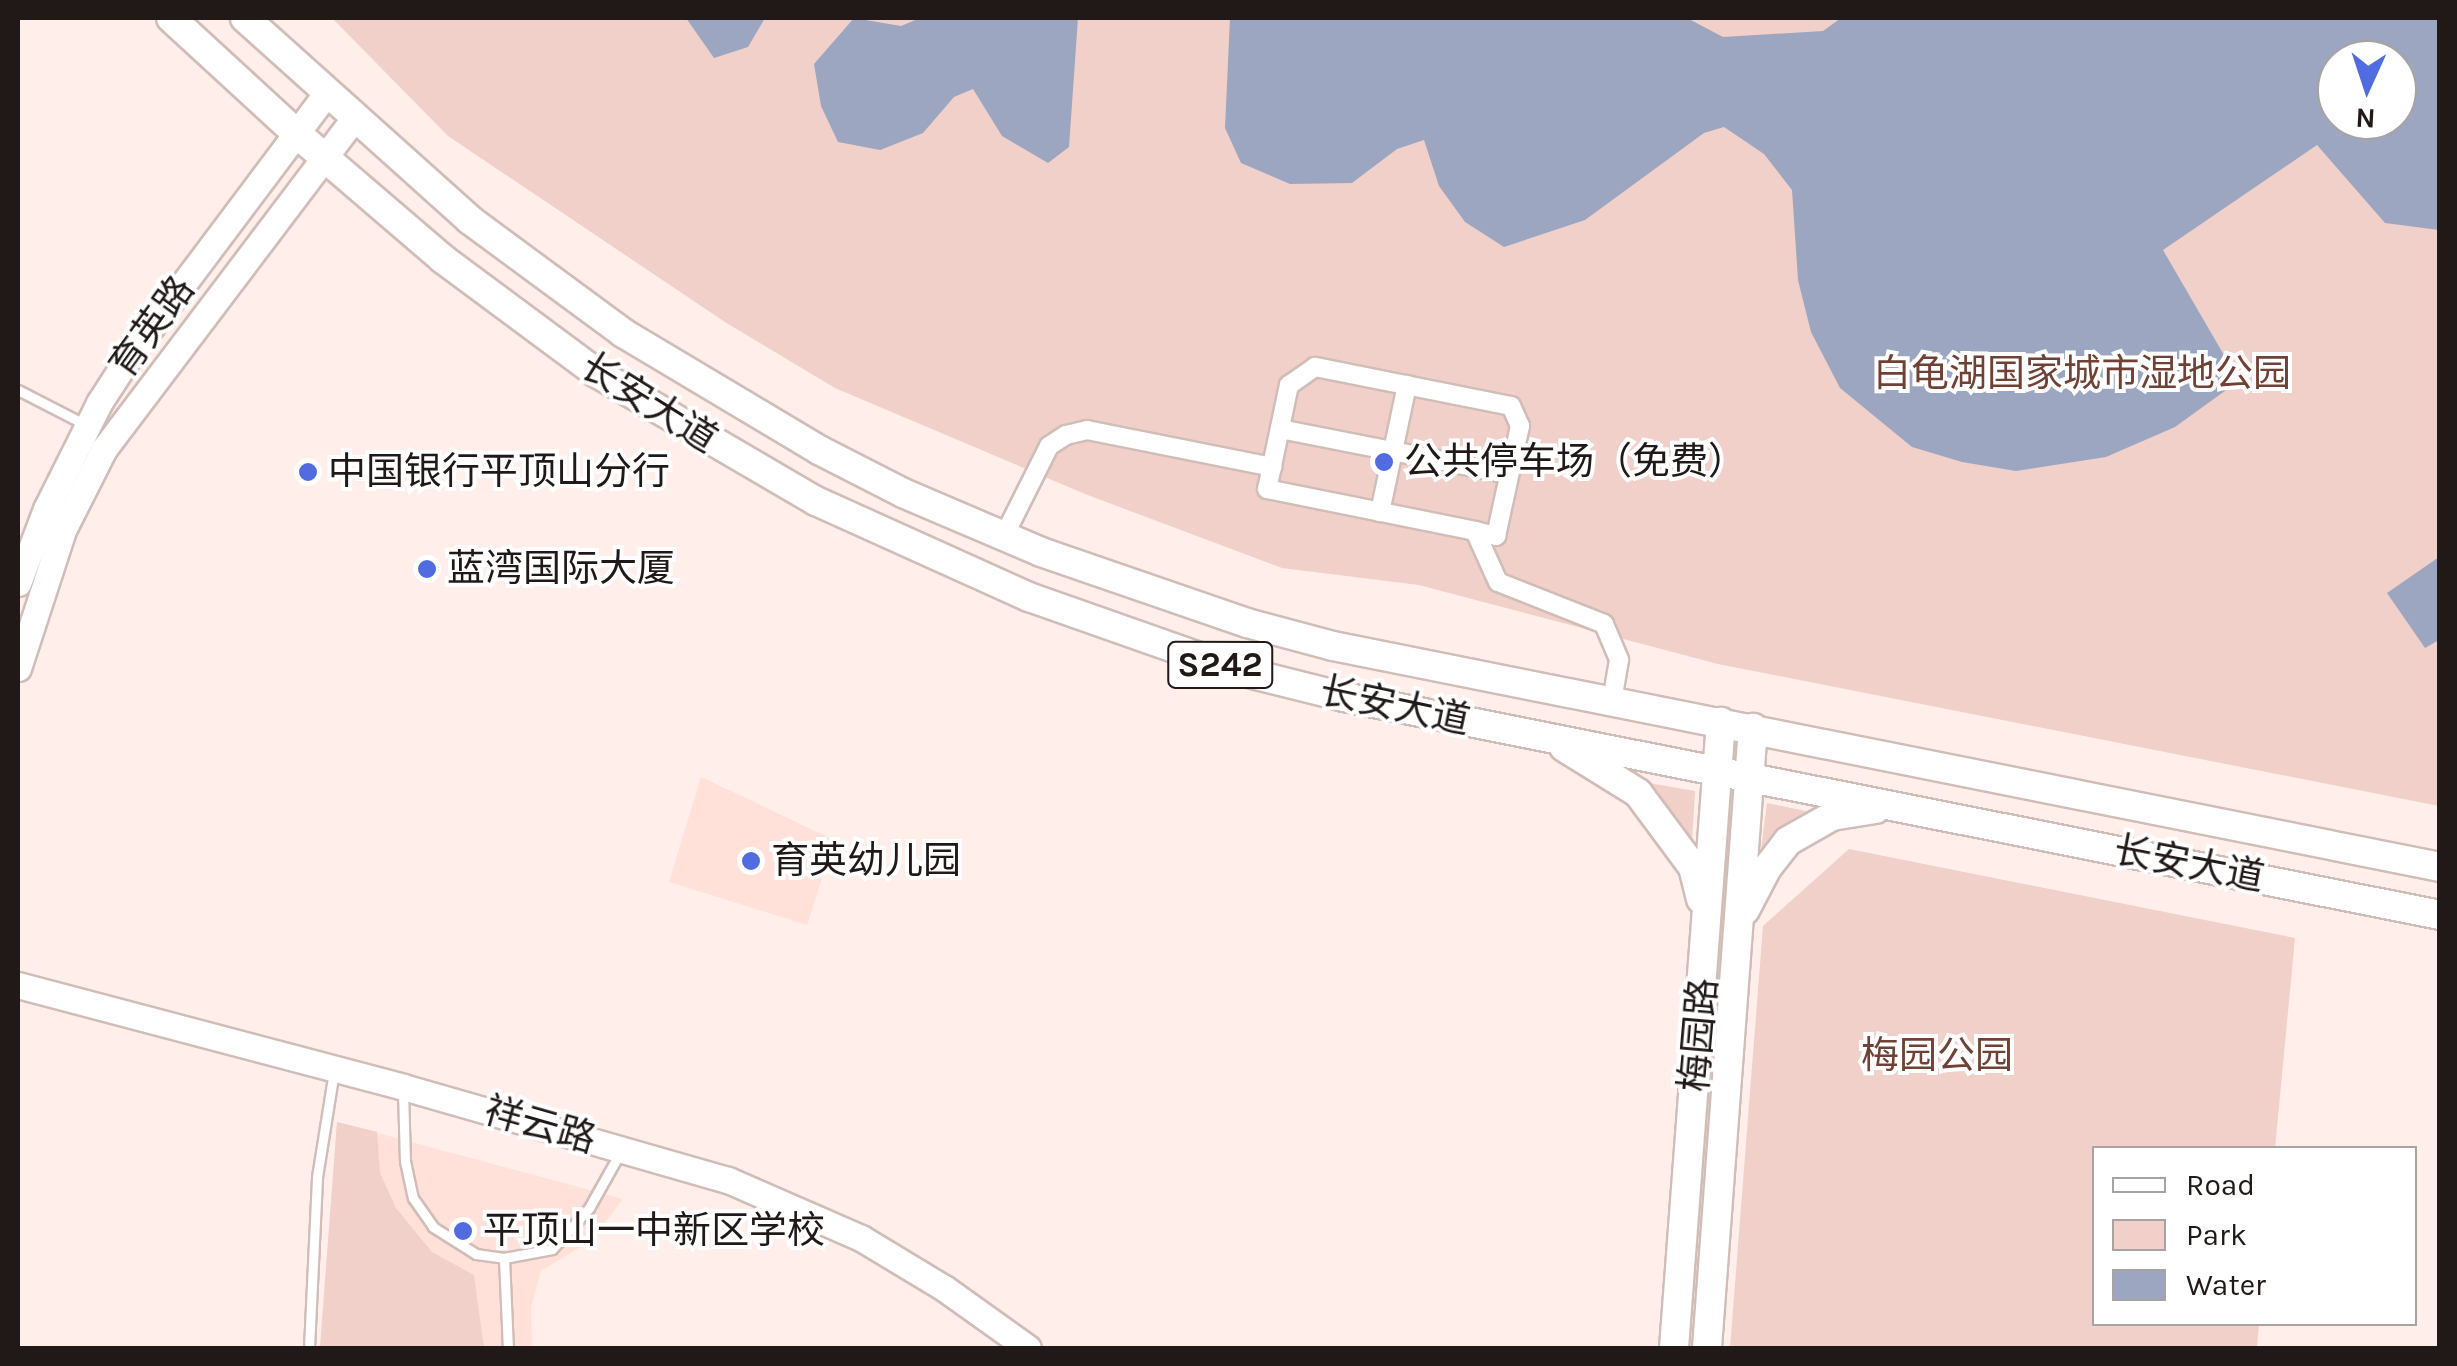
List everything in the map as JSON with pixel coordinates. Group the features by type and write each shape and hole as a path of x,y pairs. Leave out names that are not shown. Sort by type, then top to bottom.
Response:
{"main road":[{"name":"长安大道","path":"171,18 324,159 538,333 703,439 816,501 1029,598 1217,664 1344,697 2440,915"},
{"name":"长安大道","path":"246,18 470,220 623,334 819,450 1004,536 1246,623 1333,646 2440,867"},
{"name":"梅园路","path":"1674,1348 1721,722"},
{"name":"梅园路","path":"1707,1348 1753,728"},
{"path":"1550,739 1638,793 1661,819 1693,866 1708,924"},
{"path":"1738,925 1767,868 1798,833 1832,816 1901,806"}],"street":[{"name":"育英路","path":"18,583 46,508 88,425 130,355 326,94"},
{"path":"18,668 63,530 104,449 354,119"},
{"path":"1315,367 1511,406 1520,426 1496,536 1268,488 1280,429 1289,385 1315,367"},
{"path":"1380,512 1406,386"},
{"path":"1280,429 1510,474"},
{"path":"1004,536 1050,446 1066,435 1087,430 1272,467"},
{"path":"1474,531 1498,582 1604,624 1619,660 1612,701"},
{"name":"祥云路","path":"18,985 403,1087 728,1180 830,1221 944,1288 1028,1348"}],"lane":[{"path":"18,390 88,425"},
{"path":"308,1348 317,1177 334,1069"},
{"path":"403,1087 406,1175 422,1214 461,1248 504,1258 552,1249 571,1232 608,1177 622,1148"},
{"path":"504,1258 508,1348"}],"shaded area":[{"name":"育英幼儿园","path":"701,777 834,840 807,925 669,882"},
{"name":"平顶山一中新区学校","path":"337,1122 623,1199 592,1240 541,1271 531,1307 532,1348 320,1348"}],"green space":[{"name":"白龟湖国家城市湿地公园","path":"332,18 2439,18 2439,806 1718,664 1419,585 1282,568 1085,494 835,388 725,322 448,136"},
{"path":"1643,782 1695,791 1692,841"},
{"path":"1767,803 1815,813 1760,858"},
{"name":"梅园公园","path":"1849,849 2295,938 2275,1146 2092,1146 2092,1326 2259,1326 2257,1348 1730,1348 1763,926"},
{"path":"337,1122 377,1132 380,1173 396,1208 432,1252 474,1275 484,1348 320,1348"}],"water":[{"path":"686,18 765,18 748,47 714,58"},
{"path":"854,18 901,26 920,18 1078,18 1069,147 1048,163 1002,136 973,89 954,97 923,133 880,150 838,142 821,106 814,64"},
{"path":"1230,18 1687,18 1723,37 1823,31 1841,18 2439,18 2439,230 2385,223 2317,145 2163,250 2235,374 2229,388 2175,427 2106,457 2016,471 1962,462 1912,447 1840,388 1811,332 1798,280 1792,190 1764,154 1724,127 1704,133 1585,220 1504,247 1465,222 1439,186 1424,140 1397,149 1352,183 1290,184 1241,163 1225,128"},
{"path":"2439,557 2439,640 2425,648 2387,593"}],"place":[{"name":"公共停车场（免费）","path":"1384,462"},
{"name":"中国银行平顶山分行","path":"308,472"},
{"name":"蓝湾国际大厦","path":"427,569"},
{"name":"育英幼儿园","path":"751,861"},
{"name":"平顶山一中新区学校","path":"463,1231"}]}
